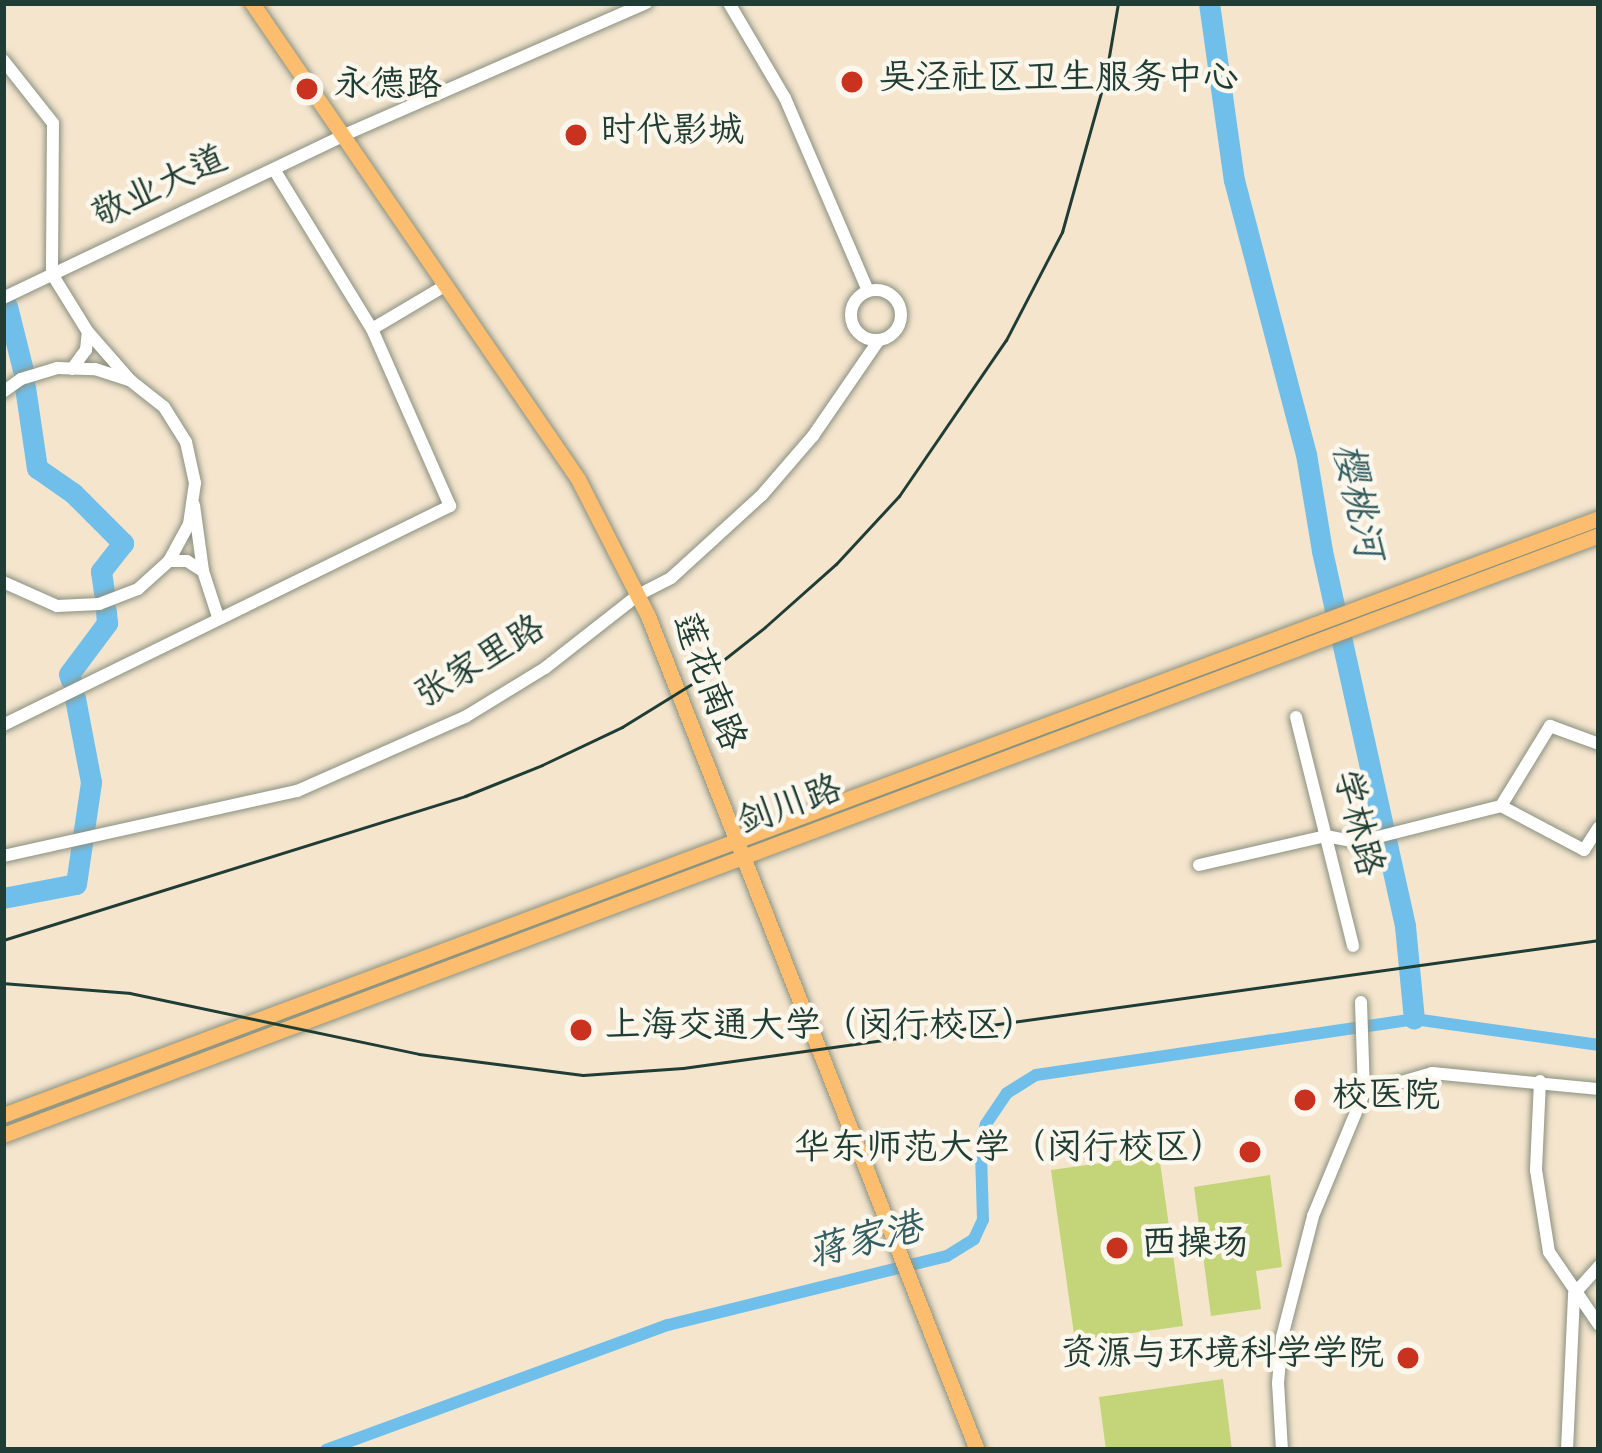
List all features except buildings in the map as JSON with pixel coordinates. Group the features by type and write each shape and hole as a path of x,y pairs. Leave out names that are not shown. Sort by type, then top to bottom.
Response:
{"main road":[{"name":"莲花南路","path":"252,3 578,479 638,595 977,1450"},
{"name":"剑川路","path":"3,1114 1599,518"},
{"name":"剑川路","path":"3,1135 1312,647 1599,535"}],"street":[{"path":"344,135 646,3"},
{"path":"729,3 784,98 868,291"},
{"path":"3,60 52,123 52,274 88,332 131,381 164,407 186,442 203,571 218,617"},
{"name":"敬业大道","path":"3,298 344,135"},
{"path":"3,724 450,506 372,328 275,171"},
{"path":"372,328 446,285"},
{"path":"868,291 885,291 901,309 894,333 878,340 863,336 853,323 856,301 868,291"},
{"path":"72,369 86,350 88,332"},
{"name":"张家里路","path":"3,856 297,791 465,717 545,668 638,595 671,578 762,495 813,436 878,340"},
{"path":"3,392 21,379 72,369 95,369 131,381"},
{"path":"3,583 17,593 57,606 99,604 138,589 169,561 189,524 192,498"},
{"path":"169,561 187,561 203,571"},
{"name":"学林路","path":"1296,717 1353,946"},
{"path":"1501,806 1550,726 1599,744"},
{"path":"1199,865 1326,836 1358,842 1501,806 1584,850 1599,827"},
{"path":"1282,1450 1278,1383 1297,1270 1364,1093 1361,1003"},
{"path":"1364,1093 1432,1072 1599,1089"},
{"path":"1540,1081 1536,1169 1549,1252 1599,1325"},
{"path":"1567,1450 1574,1294 1599,1266"}],"green space":[{"name":"西操场","path":"1159,1155 1183,1326 1075,1341 1051,1170"},
{"path":"1270,1175 1282,1267 1256,1271 1261,1309 1211,1316 1194,1187"},
{"path":"1223,1379 1232,1450 1106,1450 1099,1397"}],"waterway":[{"name":"樱桃河","path":"1209,3 1234,180 1306,454 1322,551 1405,926 1414,1019"},
{"path":"7,306 23,370"},
{"path":"25,387 37,468 73,493 123,543 101,571 104,593"},
{"path":"71,680 69,674 107,623 106,611"},
{"path":"3,898 76,884 91,782 75,698"},
{"name":"蒋家港","path":"326,1450 668,1325 947,1256 974,1239 983,1220 981,1151 986,1124 1007,1093 1036,1075 1414,1019 1599,1045"}],"railway":[{"path":"3,940 465,796 542,765 622,727 698,680 765,627 836,564 899,496 1006,340 1062,232 1106,74 1118,3"},
{"path":"3,983 130,993 419,1054 583,1075 683,1068 1599,940"}],"place":[{"name":"吴泾社区卫生服务中心","path":"852,82"},
{"name":"永德路","path":"307,89"},
{"name":"时代影城","path":"576,135"},
{"name":"上海交通大学（闵行校区）","path":"581,1030"},
{"name":"校医院","path":"1305,1100"},
{"name":"华东师范大学（闵行校区）","path":"1250,1152"},
{"name":"西操场","path":"1117,1248"},
{"name":"资源与环境科学学院","path":"1408,1358"}]}
